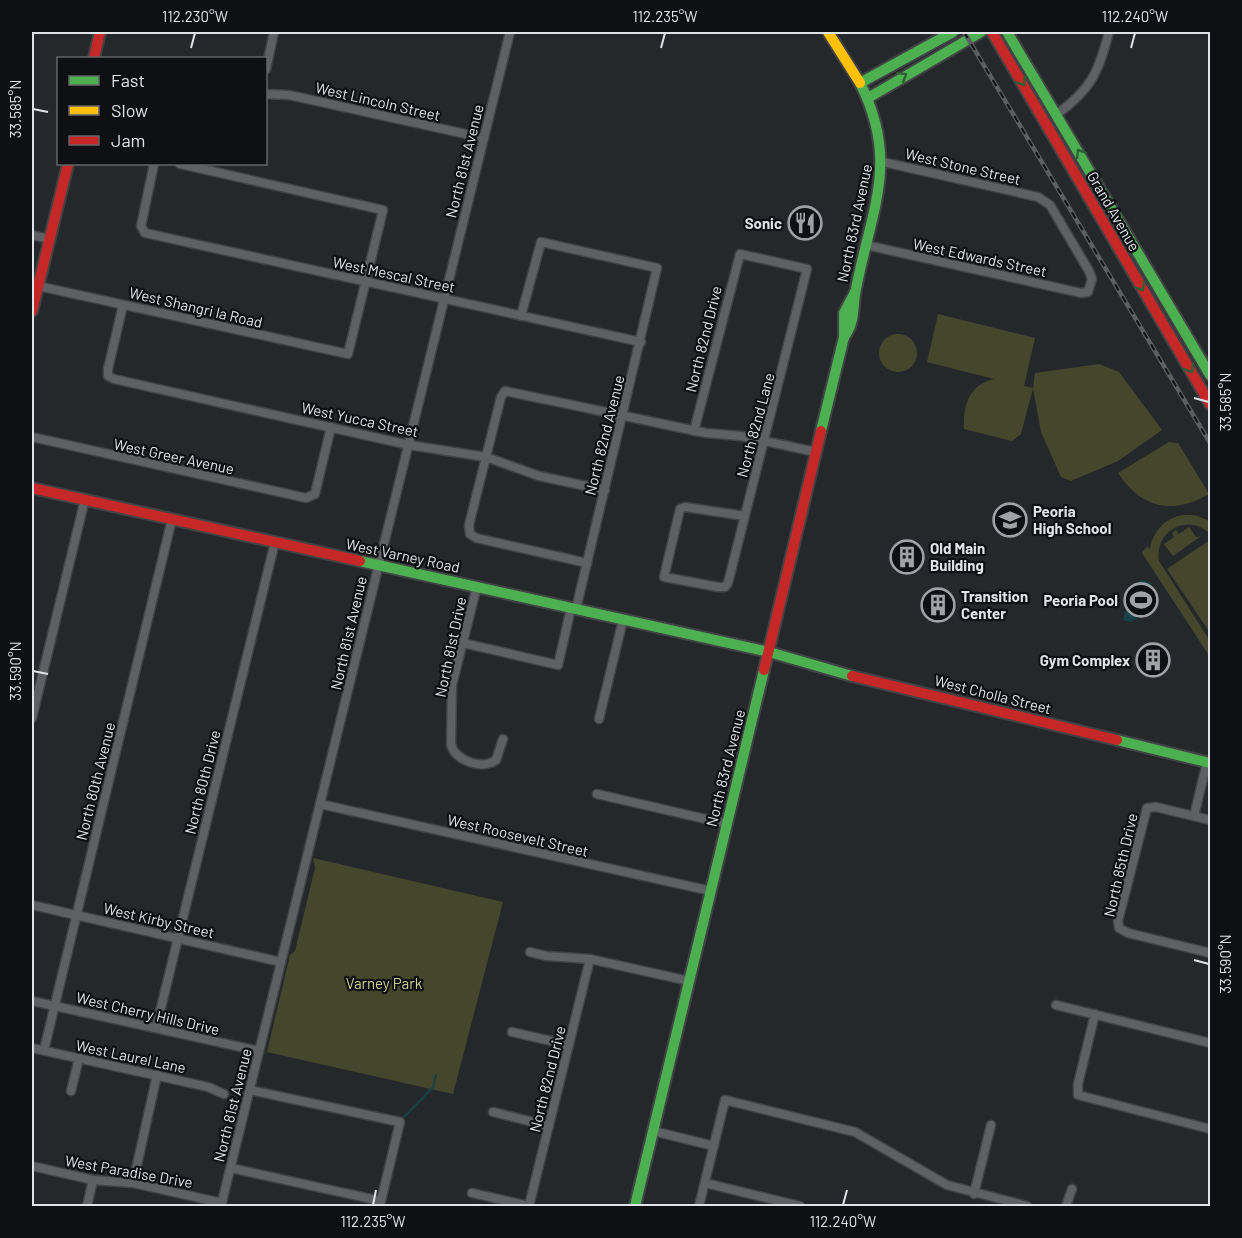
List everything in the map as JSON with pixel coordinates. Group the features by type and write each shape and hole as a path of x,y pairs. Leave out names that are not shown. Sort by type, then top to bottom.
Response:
{"main road":[{"path":"94,57 100,32"},
{"name":"North 83rd Avenue","path":"635,1206 844,337 850,330 857,303 855,292 883,162 881,135 864,90 828,32"},
{"path":"864,90 953,32"},
{"path":"864,90 981,32"},
{"name":"Grand Avenue","path":"992,32 1090,200 1206,387 1210,404"},
{"name":"Grand Avenue","path":"1007,32 1210,375"},
{"path":"32,311 68,165"},
{"path":"1090,200 1103,192"},
{"name":"West Varney Road","path":"32,488 769,652"},
{"name":"West Cholla Street","path":"769,652 842,673 1209,763"}],"street":[{"path":"267,64 274,32"},
{"name":"North 81st Avenue","path":"222,1205 510,32"},
{"path":"1057,114 1084,92 1095,76 1109,32"},
{"name":"West Lincoln Street","path":"267,94 289,95 484,138"},
{"name":"West Stone Street","path":"883,162 1038,197 1050,205 1089,271 1092,279 1088,292"},
{"name":"West Mescal Street","path":"154,165 141,230 641,342"},
{"path":"184,165 383,210 367,282"},
{"path":"32,235 49,239"},
{"name":"North 82nd Avenue","path":"463,643 558,665 587,563 657,268 540,242 521,316"},
{"name":"West Edwards Street","path":"866,245 1081,293 1088,292"},
{"name":"North 82nd Drive","path":"694,431 740,254 807,269"},
{"name":"North 82nd Lane","path":"745,516 685,507 680,509 664,577 725,587 745,516 766,441 807,269"},
{"name":"West Shangri la Road","path":"38,286 348,354 367,282"},
{"name":"West Yucca Street","path":"123,304 108,376 408,445 486,457 539,476 605,490"},
{"path":"587,563 476,538 470,534 469,525 505,390 694,431 766,441 816,452"},
{"name":"West Greer Avenue","path":"32,437 311,498 315,494 331,427"},
{"path":"32,718 85,499"},
{"name":"North 80th Avenue","path":"44,1050 172,519"},
{"name":"North 80th Drive","path":"156,1028 275,542"},
{"name":"North 81st Drive","path":"477,586 451,694 450,737 453,753 460,758 479,764 491,763 499,754 503,739"},
{"path":"599,719 623,620"},
{"path":"1209,763 1194,816 1210,820"},
{"path":"597,794 727,824"},
{"name":"West Roosevelt Street","path":"320,804 711,891"},
{"name":"North 85th Drive","path":"1194,816 1156,807 1147,808 1118,921 1119,928 1210,953"},
{"name":"West Kirby Street","path":"32,905 281,962"},
{"path":"530,952 546,956 590,958 689,981"},
{"name":"North 82nd Drive","path":"529,1206 590,958"},
{"name":"West Cherry Hills Drive","path":"32,1000 259,1051"},
{"path":"1056,1005 1210,1042"},
{"path":"1095,1014 1078,1084 1078,1095 1210,1129"},
{"path":"512,1032 569,1045"},
{"name":"West Laurel Lane","path":"32,1047 208,1087 224,1094"},
{"path":"71,1091 79,1058"},
{"path":"133,1183 157,1075"},
{"path":"231,1168 381,1201 400,1122 250,1090"},
{"path":"699,1206 725,1100 855,1132 947,1185 1025,1206"},
{"path":"493,1112 549,1126"},
{"path":"974,1194 991,1125"},
{"path":"653,1131 714,1146"},
{"name":"West Paradise Drive","path":"32,1166 93,1180 133,1183 222,1205"},
{"path":"87,1206 93,1180"},
{"path":"705,1182 800,1206"},
{"path":"1066,1206 1072,1189"},
{"path":"472,1193 529,1206"}],"green space":[{"path":"938,314 1035,338 1024,386 1033,388 1021,434 1012,441 964,429 966,404 969,397 979,386 994,379 927,362"},
{"path":"898,334 911,340 917,353 911,366 898,372 885,366 879,353 885,340"},
{"path":"1099,364 1119,372 1162,430 1118,461 1071,481 1061,477 1041,432 1033,388 1035,373"},
{"path":"1169,442 1178,443 1209,494 1183,505 1159,505 1137,494 1118,473"},
{"path":"1183,515 1194,515 1210,521 1210,534 1192,525 1174,528 1162,541 1159,561 1210,641 1210,657 1142,553 1147,546 1150,549 1157,531 1165,522"},
{"path":"1189,527 1196,537 1201,536 1173,556 1164,544 1174,537 1172,533 1176,530 1179,534"},
{"path":"1210,540 1210,633 1167,569"},
{"name":"Varney Park","path":"313,858 503,902 453,1094 267,1052 290,955 295,951 315,868"}],"water":[{"name":"Peoria Pool","path":"1140,580 1151,583 1149,593 1154,594 1150,611 1128,606 1132,590 1137,591"},
{"path":"1126,609 1142,614 1131,622 1123,620"}],"waterway":[{"path":"403,1118 433,1087 436,1075"}],"railway":[{"path":"964,32 1210,443"}],"traffic: fast":[{"path":"844,337 852,320 856,289 879,186 878,137 872,111 860,83 953,32"},
{"path":"868,98 981,32"},
{"path":"1007,32 1210,375"},
{"path":"821,431 844,337 844,313 855,292"},
{"path":"360,561 769,652 852,676"},
{"path":"635,1206 764,670"},
{"path":"1117,740 1210,763"}],"traffic: slow":[{"path":"828,32 860,83"}],"traffic: jam":[{"path":"94,57 100,32"},
{"path":"992,32 1210,404"},
{"path":"32,311 68,165"},
{"path":"764,670 821,431"},
{"path":"32,488 360,561"},
{"path":"852,676 1117,740"}],"place":[{"name":"Sonic","path":"805,223"},
{"name":"Peoria High School","path":"1010,520"},
{"name":"Old Main Building","path":"907,557"},
{"name":"Peoria Pool","path":"1141,600"},
{"name":"Transition Center","path":"938,605"},
{"name":"Gym Complex","path":"1153,660"}]}
